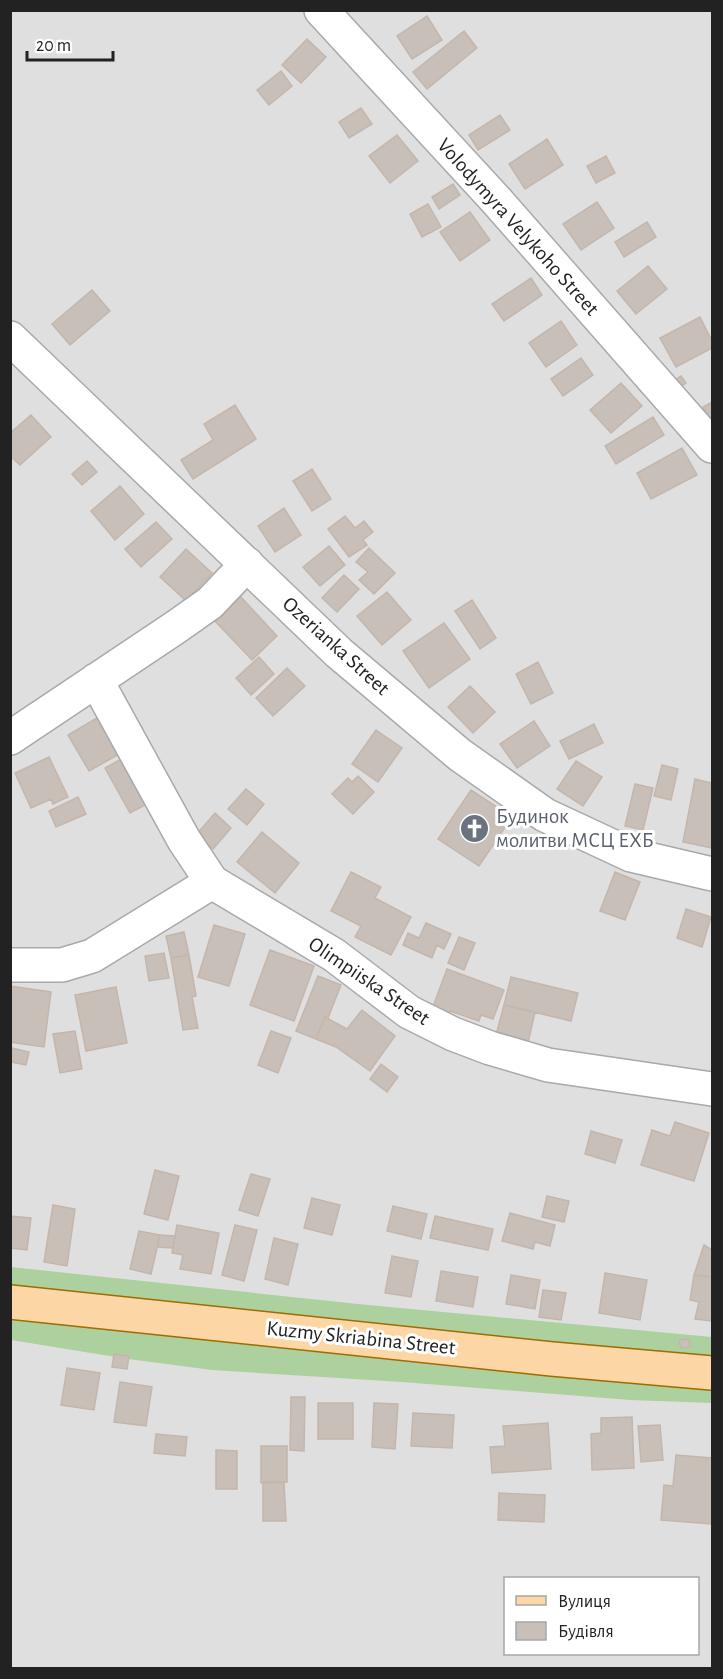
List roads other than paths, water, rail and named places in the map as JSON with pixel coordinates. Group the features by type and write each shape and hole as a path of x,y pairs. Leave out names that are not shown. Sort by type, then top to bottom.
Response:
{"main road":[{"name":"Kuzmy Skriabina Street","path":"10,1302 552,1359 712,1372"}],"street":[{"name":"Volodymyra Velykoho Street","path":"321,10 496,200 712,446"},
{"name":"Ozerianka Street","path":"10,338 348,660 460,755 545,815 631,855 712,874"},
{"path":"10,738 210,603 247,564"},
{"name":"Olimpiiska Street","path":"96,680 184,840 212,882 334,955 409,1012 453,1034 490,1048 548,1065 712,1089"},
{"path":"10,964 62,965 92,956 212,882"}],"place":[{"name":"Будинок молитви МСЦ ЕХБ","path":"475,828"}]}
